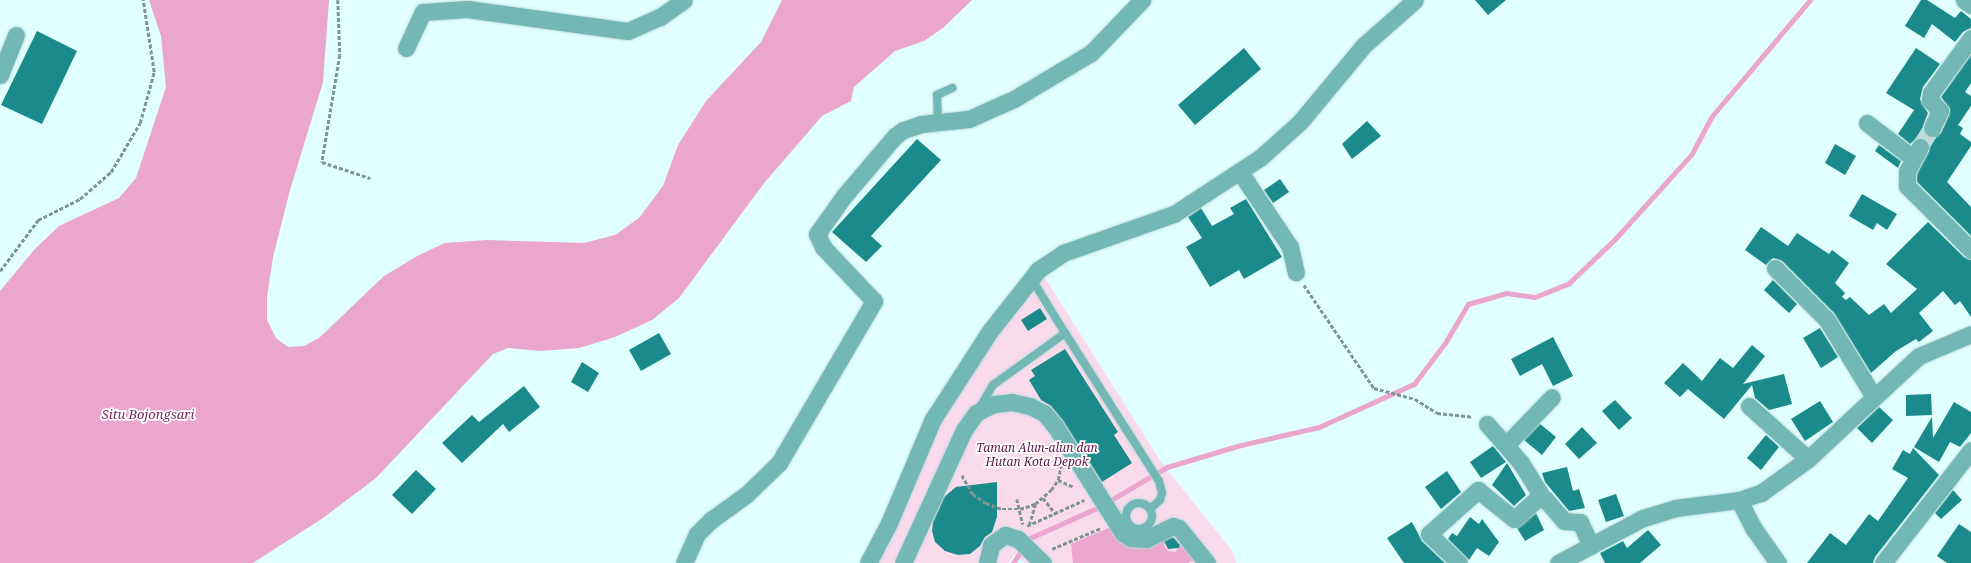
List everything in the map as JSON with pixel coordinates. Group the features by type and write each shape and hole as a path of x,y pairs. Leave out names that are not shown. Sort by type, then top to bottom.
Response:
{"street":[{"path":"406,48 423,12 467,9 628,31 660,17 684,0"},
{"path":"684,563 697,534 711,520 747,494 779,463 874,301 824,247 817,234 844,196 895,136 911,126 969,119 985,114 1091,53 1142,0"},
{"path":"868,563 889,523 933,419 990,331 1031,278 1050,260 1063,253 1174,214 1240,172 1289,134 1363,46 1415,0"},
{"path":"1964,0 1971,5"},
{"path":"0,75 16,35"},
{"path":"1932,128 1940,111 1930,100 1931,93 1971,38"},
{"path":"1866,123 1917,152 1905,176 1907,186 1971,250"},
{"path":"1240,172 1290,248 1296,272"},
{"path":"1774,268 1827,320 1874,397"},
{"path":"1558,563 1587,553 1643,518 1675,508 1739,500 1761,493 1808,460 1919,356 1971,334"},
{"path":"1506,445 1552,397"},
{"path":"903,563 964,430 976,413 994,404 1012,402 1030,406 1044,413 1065,442 1123,533 1139,540 1146,539 1166,527 1179,528 1207,563"},
{"path":"1749,406 1808,460"},
{"path":"1487,424 1529,474 1542,497 1564,521 1580,522 1587,553"},
{"path":"1884,563 1971,450"},
{"path":"1458,563 1429,534 1478,490 1514,519 1542,497"},
{"path":"1739,500 1754,529 1778,563"},
{"path":"987,563 991,545 997,538 1005,535 1018,539 1039,559"}],"lane":[{"path":"938,122 937,96 952,88"},
{"path":"1031,278 1159,481 1162,493 1160,500 1150,509"},
{"path":"976,413 993,385 1065,333"}],"path":[{"path":"0,271 38,220 80,199 111,172 140,123 154,72 143,0"},
{"path":"338,0 340,55 322,162 370,178"},
{"path":"1296,272 1340,342 1374,388 1416,399 1438,413 1480,417 1487,424"},
{"path":"960,470 973,494 986,504 1002,509 1020,509 1035,504 1043,498 1058,480 1065,442"},
{"path":"1017,499 1024,527 1056,514 1098,493"},
{"path":"1043,498 1056,514"},
{"path":"1029,525 1035,504"},
{"path":"1039,559 1049,550 1113,517"}],"green space":[{"name":"Taman Alun-alun dan Hutan Kota Depok","path":"1042,273 1161,462 1233,552 1236,563 1025,563 1014,554 1009,563 877,563 892,540 915,474 940,420 981,351"}],"water":[{"name":"Situ Bojongsari","path":"149,0 329,0 323,82 290,190 273,257 267,297 267,320 276,338 288,347 304,346 319,338 384,276 419,255 445,243 487,240 584,243 615,235 639,218 663,186 678,145 706,101 761,42 782,0 972,0 943,28 924,41 895,51 854,87 851,101 822,116 765,182 679,298 652,320 615,337 579,348 541,351 508,348 493,354 376,478 323,518 253,563 0,563 0,291 35,249 59,226 119,198 136,178 166,87 161,36"},
{"path":"1113,526 1128,545 1148,546 1164,538 1164,546 1168,551 1175,552 1182,545 1201,563 1191,561 1188,563 1073,563 1071,544"}],"building":[{"path":"1475,0 1506,0 1488,15"},
{"path":"1921,0 1927,0 1955,18 1961,11 1971,19 1971,28 1963,32 1955,42 1932,24 1924,38 1905,26"},
{"path":"37,31 77,51 42,124 1,105"},
{"path":"1244,48 1261,69 1195,125 1178,105"},
{"path":"1916,48 1940,64 1923,87 1920,99 1928,113 1922,129 1927,137 1932,138 1941,133 1949,115 1950,109 1941,97 1971,55 1971,83 1965,92 1971,96 1971,106 1958,125 1963,128 1960,134 1971,142 1971,146 1947,182 1971,207 1971,236 1917,182 1917,174 1929,151 1928,141 1919,137 1910,144 1898,134 1914,110 1886,93"},
{"path":"1367,121 1381,136 1352,159 1342,144"},
{"path":"917,139 941,160 871,236 882,246 866,262 832,232"},
{"path":"1835,144 1856,156 1845,175 1825,163"},
{"path":"1879,145 1901,161 1898,168 1875,151"},
{"path":"1280,179 1289,192 1273,203 1264,190"},
{"path":"1862,194 1897,214 1887,230 1877,223 1873,230 1849,216"},
{"path":"1246,199 1282,257 1244,279 1239,270 1210,287 1186,247 1202,238 1188,217 1201,208 1212,226 1234,214 1230,208"},
{"path":"1928,222 1964,257 1971,260 1971,317 1960,301 1955,305 1943,291 1919,313 1933,331 1919,342 1916,339 1896,351 1871,373 1834,313 1782,261 1773,258 1766,265 1745,250 1761,227 1788,246 1797,233 1829,254 1832,250 1849,263 1835,283 1845,293 1842,297 1846,300 1850,297 1869,315 1884,304 1891,313 1917,289 1886,264"},
{"path":"1773,280 1797,304 1789,313 1764,290"},
{"path":"1040,308 1047,319 1028,331 1021,320"},
{"path":"1820,328 1838,357 1821,368 1803,338"},
{"path":"659,333 671,354 641,371 629,350"},
{"path":"1553,337 1573,376 1553,386 1542,364 1520,376 1511,359"},
{"path":"1752,345 1765,356 1743,384 1784,374 1792,404 1769,410 1755,398 1752,385 1724,419 1688,389 1680,397 1664,383 1683,363 1702,381 1720,358 1733,368"},
{"path":"1065,349 1118,432 1114,435 1132,463 1102,482 1063,421 1051,406 1041,400 1029,380 1035,376 1031,370"},
{"path":"582,362 599,373 588,392 571,382"},
{"path":"524,386 540,407 509,432 503,424 462,463 442,443 472,415 479,422"},
{"path":"1931,394 1932,415 1906,416 1906,395"},
{"path":"1615,400 1632,418 1619,430 1602,411"},
{"path":"1820,401 1833,422 1805,441 1791,419"},
{"path":"1954,402 1971,412 1971,433 1960,447 1950,442 1939,462 1914,447 1932,417 1933,438"},
{"path":"1879,407 1893,420 1872,443 1857,428"},
{"path":"1540,424 1556,437 1542,455 1524,440"},
{"path":"1582,427 1597,443 1579,459 1565,444"},
{"path":"1766,435 1779,447 1761,470 1747,458"},
{"path":"1493,446 1506,462 1481,478 1470,462"},
{"path":"1913,448 1939,475 1875,557 1873,563 1807,563 1830,533 1846,545 1869,514 1878,521 1908,478 1892,469 1903,450 1910,454"},
{"path":"1507,463 1526,495 1514,506 1492,485"},
{"path":"1567,467 1573,491 1579,489 1585,508 1569,511 1545,482 1542,473"},
{"path":"416,470 436,489 412,514 392,495"},
{"path":"1447,471 1461,492 1441,509 1425,487"},
{"path":"997,482 997,517 992,532 985,537 980,546 970,554 958,555 945,551 935,542 932,531 933,522 944,497 956,487"},
{"path":"1953,490 1962,500 1941,519 1935,513"},
{"path":"1616,494 1624,516 1606,522 1598,500"},
{"path":"1536,513 1544,530 1525,541 1517,528"},
{"path":"1470,517 1479,524 1482,519 1499,542 1489,556 1477,548 1469,560 1448,539 1452,533 1457,536"},
{"path":"1412,522 1422,541 1445,563 1404,563 1387,538"},
{"path":"1959,524 1971,532 1971,563 1947,563 1937,556"},
{"path":"1648,530 1661,545 1640,563 1605,563 1600,553 1623,541 1627,548"},
{"path":"1173,537 1180,545 1179,548 1168,549 1164,541"}],"waterway":[{"path":"1013,563 1030,538 1099,507 1167,467 1241,445 1319,427 1414,384 1445,343 1468,304 1506,293 1535,297 1569,283 1615,239 1691,155 1712,116 1810,0"}],"tunnel":[{"path":"1920,147 1932,128"}]}
